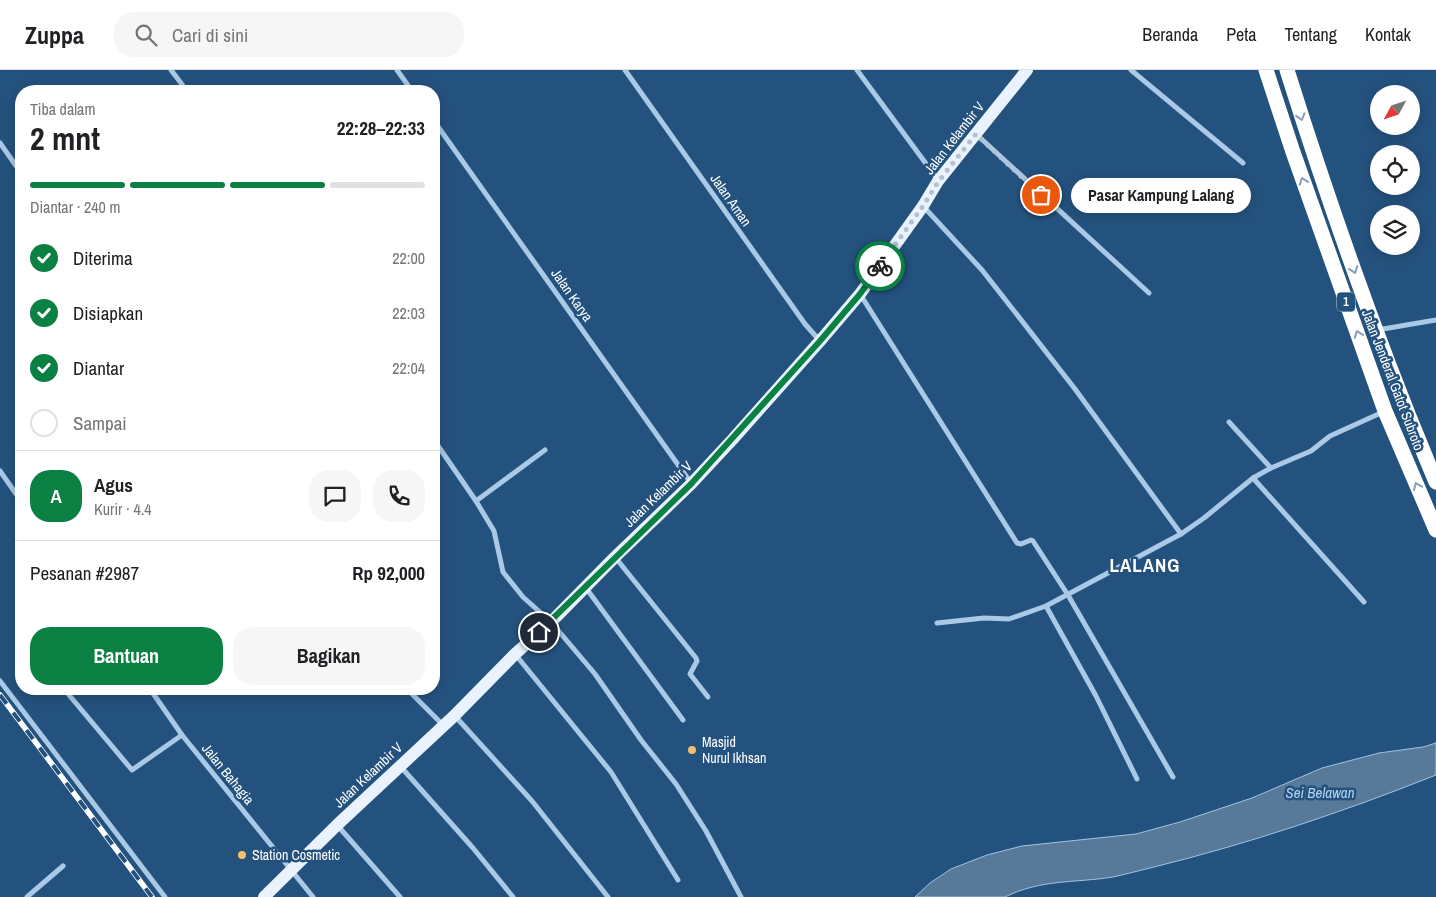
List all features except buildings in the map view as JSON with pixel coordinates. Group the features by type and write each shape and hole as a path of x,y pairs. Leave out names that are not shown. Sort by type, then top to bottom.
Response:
{"highway":[{"name":"Jalan Jenderal Gatot Subroto","path":"1266,70 1293,152 1385,411 1436,530"},
{"name":"Jalan Jenderal Gatot Subroto","path":"1287,70 1318,170 1375,330 1399,395 1436,482"}],"main road":[{"name":"Jalan Kelambir V","path":"264,897 337,824 454,716 515,654 551,622 691,484 860,294 938,182 1027,70"}],"street":[{"path":"171,70 182,85"},
{"path":"397,70 408,85"},
{"name":"Jalan Aman","path":"625,70 805,324 820,341"},
{"path":"856,70 938,182"},
{"path":"1131,70 1243,164"},
{"name":"Jalan Karya","path":"440,129 691,484"},
{"path":"976,134 1149,293"},
{"path":"0,143 15,164"},
{"path":"923,206 977,264 999,291 1075,389 1181,534"},
{"path":"860,294 1016,542 1020,544 1032,540 1068,595 1173,777"},
{"path":"1375,330 1436,320"},
{"path":"937,624 984,618 1009,618 1046,606 1181,534 1253,478 1311,451 1330,436 1385,411"},
{"path":"1229,422 1271,468"},
{"path":"440,449 476,501 496,536 503,572 523,597 551,622 595,674 641,740 676,784 706,831 740,897"},
{"path":"476,501 545,450"},
{"path":"0,471 15,492"},
{"path":"1253,478 1364,602"},
{"path":"615,557 698,661 690,674 708,697"},
{"path":"585,587 683,720"},
{"path":"1046,606 1096,696 1137,779"},
{"path":"515,654 611,772 678,880"},
{"path":"0,681 165,897"},
{"path":"69,695 132,770 182,736"},
{"name":"Jalan Bahagia","path":"154,695 182,736 313,897"},
{"path":"414,695 443,725"},
{"path":"454,716 541,812 608,897"},
{"path":"400,765 513,897"},
{"path":"337,824 400,897"},
{"path":"27,897 63,866"}],"water":[{"name":"Sei Belawan","path":"1436,743 1436,775 1366,802 1223,849 1113,877 1045,884 1018,891 1005,897 915,897 930,883 951,869 987,855 1022,846 1136,834 1180,822 1252,798 1322,768 1379,753 1423,747"}],"railway":[{"path":"0,695 152,897"}],"way so far":[{"path":"880,266 938,182 976,134 1041,195"}],"place":[{"name":"Pasar Kampung Lalang","path":"1041,195"},
{"name":"Masjid Nurul Ikhsan","path":"692,750"},
{"name":"Station Cosmetic","path":"242,855"}],"district":[{"name":"LALANG","path":"1145,565"}],"route":[{"path":"539,632 691,484 732,440 860,294 880,266"}]}
